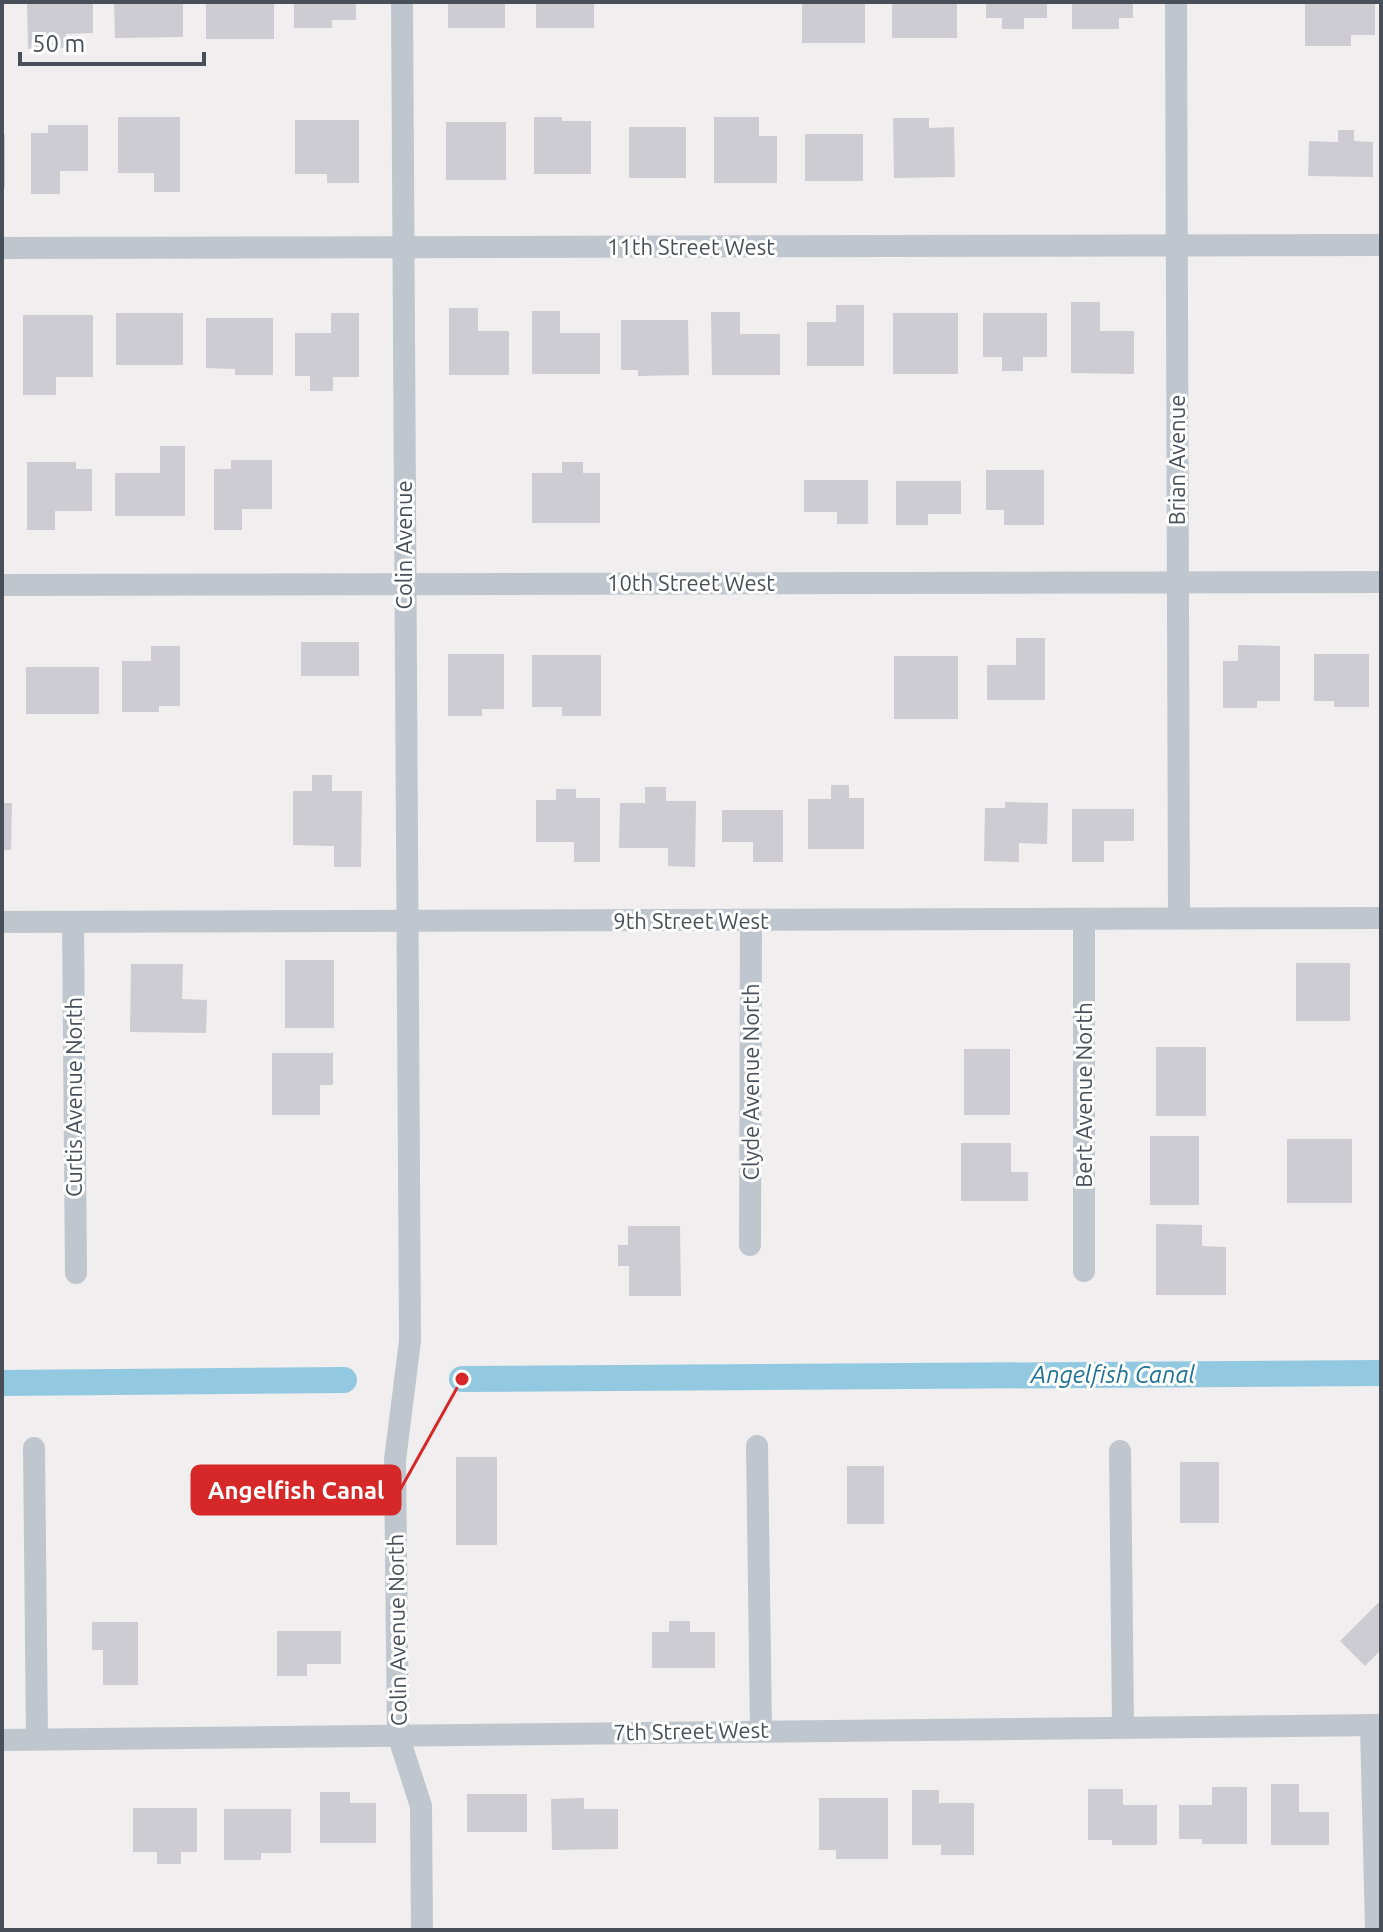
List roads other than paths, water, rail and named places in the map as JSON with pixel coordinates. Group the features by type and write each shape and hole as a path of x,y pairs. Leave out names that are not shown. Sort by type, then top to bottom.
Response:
{"street":[{"name":"Colin Avenue","path":"402,2 409,1088"},
{"name":"Brian Avenue","path":"1176,2 1179,918"},
{"name":"11th Street West","path":"2,248 1381,245"},
{"name":"10th Street West","path":"2,585 1381,582"},
{"name":"9th Street West","path":"2,922 1381,918"},
{"name":"Bert Avenue North","path":"1084,919 1084,1271"},
{"name":"Clyde Avenue North","path":"750,1245 751,920"},
{"name":"Curtis Avenue North","path":"73,922 76,1273"},
{"name":"Colin Avenue North","path":"409,1088 410,1341 395,1460 398,1735 421,1806 422,1930"},
{"path":"757,1446 761,1730"},
{"path":"34,1448 37,1739"},
{"path":"1120,1451 1123,1727"},
{"name":"7th Street West","path":"2,1740 1376,1725"},
{"path":"1376,1725 1376,1930"}],"waterway":[{"name":"Angelfish Canal","path":"462,1379 1381,1373"},
{"name":"Angelfish Canal","path":"2,1383 344,1380"}],"place":[{"name":"Angelfish Canal","path":"462,1379"}]}
